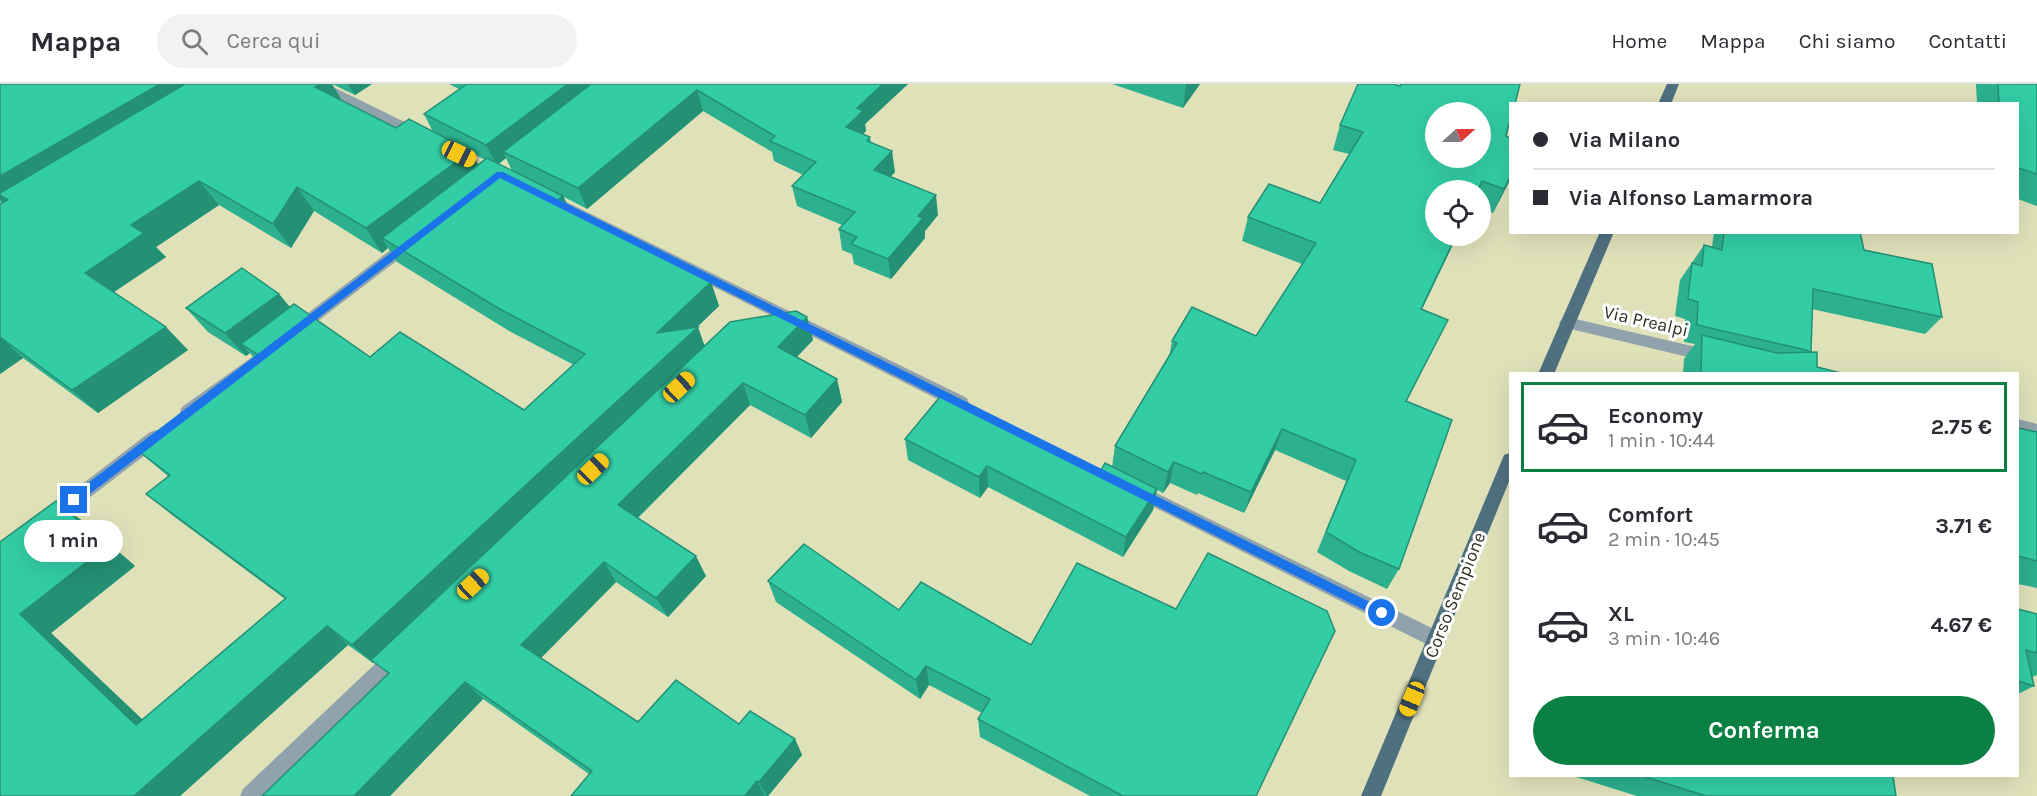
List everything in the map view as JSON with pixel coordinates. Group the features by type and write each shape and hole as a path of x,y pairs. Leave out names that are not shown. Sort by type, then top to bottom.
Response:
{"main road":[{"path":"1665,102 1673,84"},
{"path":"1547,372 1606,234"},
{"name":"Corso Sempione","path":"1371,796 1509,462"}],"street":[{"path":"317,84 435,142"},
{"path":"531,190 976,411"},
{"path":"38,527 424,232"},
{"path":"747,322 765,306"},
{"name":"Via Prealpi","path":"1567,323 1729,360"},
{"path":"2019,426 2037,431"},
{"path":"1124,484 1437,640"},
{"path":"250,796 413,641"}],"building":[{"path":"0,84 160,84 0,176"},
{"path":"185,84 320,84 315,87 396,128 409,119 471,151 366,228 297,187 273,224 199,181 131,225 144,233 85,273 166,327 72,390 0,337 0,204 8,200 0,193"},
{"path":"467,84 568,84 486,145 424,114"},
{"path":"591,84 883,84 857,108 863,111 846,127 870,137 867,141 892,151 874,170 936,195 918,216 923,218 888,259 851,244 857,237 839,229 855,212 792,186 816,162 770,141 775,136 697,90 578,188 503,152"},
{"path":"1358,84 1400,86 1401,84 1520,84 1516,102 1509,102 1509,124 1506,136 1509,138 1509,179 1504,189 1491,184 1491,180 1425,180 1425,246 1451,246 1421,309 1448,320 1406,401 1452,420 1399,569 1359,552 1326,532 1356,460 1282,429 1251,492 1174,462 1168,472 1115,446 1177,343 1172,341 1192,307 1256,336 1316,243 1248,217 1269,184 1320,203 1363,132 1340,125"},
{"path":"1998,84 2037,84 2037,174 2019,168 2019,102 1999,102"},
{"path":"487,158 563,196 555,202 711,282 657,333 698,327 352,645 327,626 134,796 0,796 0,542 56,501 107,546 20,614 136,725 286,598 146,494 170,475 137,450 262,357 241,344 294,304 370,357 400,332 524,410 585,354 498,308 382,238"},
{"path":"1724,234 1860,234 1864,250 1932,264 1942,317 1813,289 1811,352 1697,325 1698,302 1688,299 1692,263 1702,266 1704,245 1722,250"},
{"path":"242,268 279,294 225,333 186,308"},
{"path":"796,311 807,317 778,347 837,379 805,415 743,383 618,505 696,556 656,598 604,562 521,645 638,722 676,680 739,724 750,711 795,739 745,796 571,796 592,771 465,682 354,796 262,796 389,673 371,660 730,322"},
{"path":"1702,335 1777,353 1817,352 1817,367 1837,372 1701,372"},
{"path":"944,392 1101,470 1105,463 1157,489 1126,537 987,466 979,477 905,439"},
{"path":"2019,428 2037,432 2037,561 2019,556"},
{"path":"804,544 899,610 921,582 1031,645 1077,563 1176,609 1208,553 1327,611 1335,631 1256,796 1123,796 978,719 990,699 926,666 916,680 768,581"},
{"path":"2019,609 2037,614 2037,653 2026,650 2034,686 2019,681"},
{"path":"1645,777 1893,777 1896,796 1706,796"}],"route":[{"path":"74,500 500,174 1382,613"}]}
